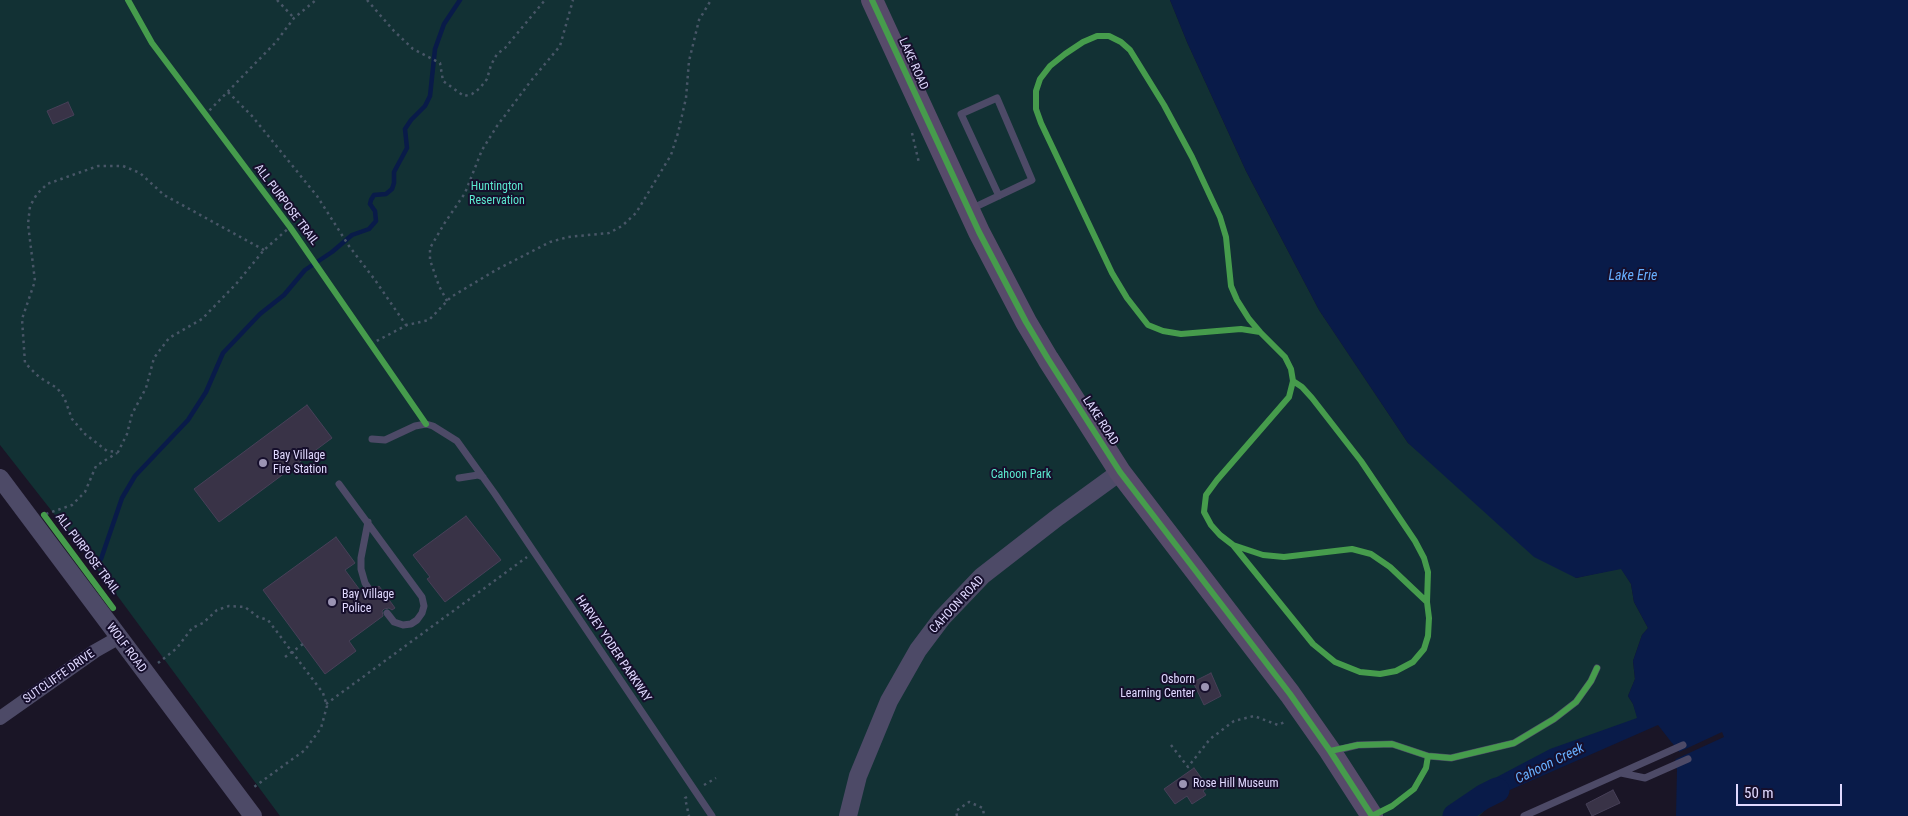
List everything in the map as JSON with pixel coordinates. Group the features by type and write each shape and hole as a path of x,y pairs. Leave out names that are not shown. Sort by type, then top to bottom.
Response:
{"main road":[{"name":"LAKE ROAD","path":"872,0 969,211 1026,322 1120,472 1290,694 1355,788 1372,816"}],"street":[{"name":"CAHOON ROAD","path":"848,816 858,776 889,701 918,650 942,618 982,576 1058,516 1120,472"},
{"name":"WOLF ROAD","path":"0,478 253,816"},
{"name":"SUTCLIFFE DRIVE","path":"0,718 95,651 118,638"}],"lane":[{"path":"969,211 1032,180 997,98 961,114 999,196"},
{"name":"HARVEY YODER PARKWAY","path":"372,438 385,440 415,426 426,424 433,426 457,441 484,477 712,816"},
{"path":"459,478 478,475 484,477"},
{"path":"339,484 422,597 424,606 422,613 411,624 403,625 394,622 387,613"},
{"path":"368,522 361,558 361,569 365,583 371,592"},
{"path":"1330,751 1358,745 1392,744 1428,756 1451,758 1514,743 1554,719 1576,702 1591,681 1596,668"},
{"path":"1524,816 1683,745"},
{"path":"1620,773 1645,778 1688,759"}],"path":[{"path":"277,0 294,18"},
{"path":"205,115 276,42 294,18 316,0"},
{"path":"367,0 394,31 413,48 440,63 444,81 464,96 472,94 480,88 487,79 497,54 506,48 545,0"},
{"path":"447,301 439,286 430,260 430,248 465,193 482,150 497,126 560,46 573,0"},
{"path":"371,344 407,325 429,320 450,296 550,242 568,237 609,233 622,226 636,213 671,155 676,141 686,98 689,61 699,20 711,0"},
{"path":"228,92 252,116 291,162 407,325"},
{"path":"200,108 210,123"},
{"path":"118,452 107,450 85,434 72,419 64,397 60,392 48,381 39,377 25,363 22,319 35,281 28,224 30,206 37,194 47,184 98,166 123,166 140,173 164,195 264,250"},
{"path":"44,515 72,505 85,492 96,466 118,452 127,434 132,414 146,388 154,358 169,338 202,319 236,284 264,250 290,227"},
{"path":"367,338 376,352"},
{"path":"326,704 534,552"},
{"path":"156,664 176,648 192,628 203,623 217,610 229,606 245,607 258,617 268,620 323,693 326,704 325,716 321,728 306,750 254,788"},
{"path":"285,657 303,644"},
{"path":"1171,745 1188,767 1210,739 1234,721 1254,716 1278,725 1290,719"},
{"path":"957,816 956,811 969,802 983,808 984,816"}],"green space":[{"name":"Cahoon Park","path":"0,0 1170,0 1187,42 1246,171 1319,310 1408,443 1576,578 1621,568 1631,584 1634,602 1648,628 1642,635 1633,661 1635,679 1628,696 1638,718 1503,793 1479,816 280,816 105,579 0,445"}],"water":[{"name":"Lake Erie","path":"1170,0 1908,0 1908,816 1676,816 1677,769 1673,764 1679,752 1658,725 1503,793 1478,814 1467,806 1495,778 1550,749 1637,718 1633,704 1628,696 1635,679 1633,661 1642,635 1648,628 1634,602 1631,584 1621,569 1576,578 1534,557 1408,443 1319,310 1246,171 1187,42"}],"pier":[{"path":"1722,732 1724,737 1676,759 1673,764 1677,771 1674,772 1671,763 1676,752 1670,744 1672,743 1679,752"}],"building":[{"path":"68,102 74,115 53,124 47,111"},
{"name":"Bay Village Fire Station","path":"307,405 332,438 219,522 194,489"},
{"path":"466,516 501,560 445,602 427,579 430,577 413,555"},
{"name":"Bay Village Police","path":"336,537 355,563 345,570 365,597 367,595 374,596 375,589 379,586 395,608 392,610 389,608 384,609 382,611 383,616 349,641 356,651 325,674 263,590"},
{"path":"1211,673 1221,696 1204,705 1193,682"},
{"path":"1194,768 1208,787 1203,791 1206,795 1192,804 1187,796 1175,804 1164,789"},
{"path":"1613,790 1620,803 1592,816 1586,804"}],"waterway":[{"path":"101,559 122,498 135,476 188,420 206,392 223,353 260,314 284,295 305,270 332,252 352,235 369,229 376,221 375,211 370,204 371,200 374,195 386,194 392,189 394,172 407,148 405,129 425,106 430,96 435,49 444,24 460,0"},
{"name":"Cahoon Creek","path":"1455,816 1497,790"}],"cycle path":[{"name":"ALL PURPOSE TRAIL","path":"128,0 152,43 290,227 426,424"},
{"path":"872,0 979,232 1026,322 1048,359 1120,472 1290,694 1372,816 1392,806 1414,789 1426,768 1428,756"},
{"path":"1097,36 1109,36 1121,42 1130,50 1164,105 1192,157 1220,217 1226,237 1231,286 1237,300 1260,332 1241,329 1181,334 1163,331 1148,325 1127,298 1112,273 1036,109 1036,91 1040,79 1050,66 1083,42 1097,36"},
{"path":"1233,545 1263,555 1284,557 1352,549 1371,554 1390,567 1427,602 1429,618 1428,636 1424,649 1413,662 1396,671 1380,674 1360,672 1335,662 1313,644 1233,545 1211,525 1204,512 1206,495 1217,480 1289,397 1293,381 1291,369 1285,357 1260,332"},
{"path":"1293,381 1302,387 1312,398 1361,461 1415,541 1424,558 1428,572 1427,602"},
{"name":"ALL PURPOSE TRAIL","path":"44,515 113,608"},
{"path":"1330,751 1358,745 1392,744 1428,756 1451,758 1514,743 1554,719 1576,702 1591,681 1597,668"}],"place":[{"name":"Bay Village Fire Station","path":"263,463"},
{"name":"Bay Village Police","path":"332,602"},
{"name":"Osborn Learning Center","path":"1205,687"},
{"name":"Rose Hill Museum","path":"1183,784"}],"park label":[{"name":"Huntington Reservation","path":"497,194"}]}
